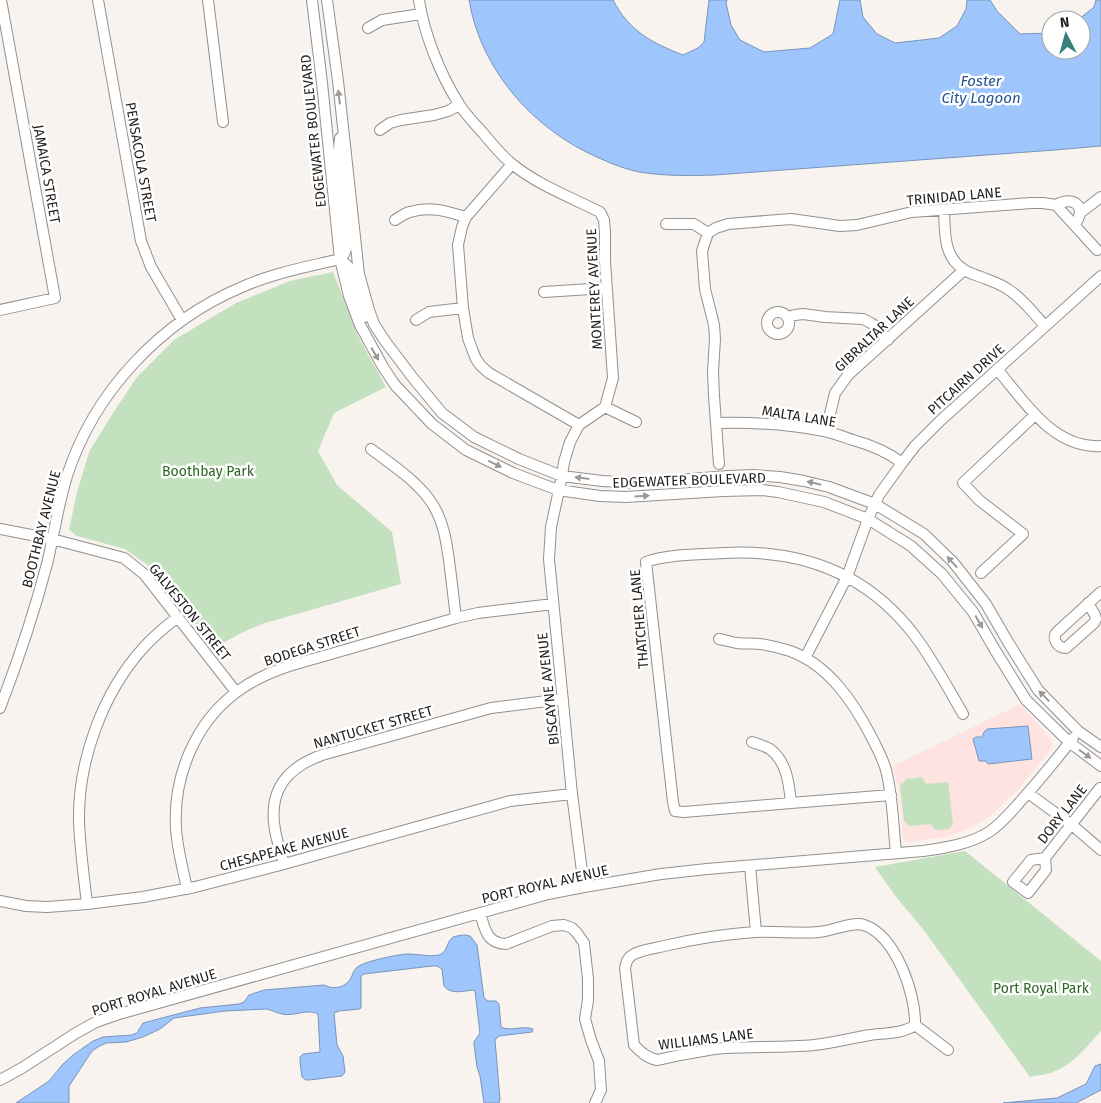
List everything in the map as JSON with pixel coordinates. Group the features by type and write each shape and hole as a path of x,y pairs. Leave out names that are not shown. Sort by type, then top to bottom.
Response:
{"street":[{"name":"JAMAICA STREET","path":"0,310 55,298 1,0"},
{"name":"PENSACOLA STREET","path":"98,0 141,241 151,267 182,320"},
{"path":"208,0 223,122"},
{"name":"EDGEWATER BOULEVARD","path":"312,0 340,260 349,296 360,325 383,367 405,396 432,424 466,450 512,473 558,490 600,496 626,497 762,490 824,502 868,519 911,546 942,574 973,612 1026,700 1070,742 1101,766"},
{"name":"EDGEWATER BOULEVARD","path":"327,0 359,274 369,310 374,324 387,343 442,412 474,437 519,459 562,476 639,483 729,476 780,477 829,486 875,504 924,534 953,562 986,604 1038,690 1078,731 1101,747"},
{"name":"MONTEREY AVENUE","path":"419,0 421,14 435,56 459,105 492,144 512,164 546,186 600,212 604,220 612,378 605,406"},
{"path":"368,28 382,20 421,14"},
{"path":"380,130 390,123 434,115 459,105"},
{"name":"EDGEWATER BOULEVARD","path":"340,260 347,247 338,159 342,118"},
{"path":"512,164 466,217 462,227 458,245 468,338 482,366 497,378 579,425"},
{"path":"1074,225 1080,213 1101,197"},
{"name":"TRINIDAD LANE","path":"708,233 728,224 791,219 840,226 857,225 912,212 1031,203 1056,205 1063,201 1071,201 1077,205 1080,213"},
{"path":"1056,205 1096,250"},
{"path":"395,220 408,212 430,209 439,209 466,217"},
{"path":"944,209 946,244 951,258 964,270 1010,290 1045,326"},
{"path":"666,224 694,224 708,233 702,251 705,289 714,325 713,371 719,464"},
{"name":"BOOTHBAY AVENUE","path":"0,708 36,603 68,474 82,441 101,406 116,384 137,360 182,320 225,295 263,278 303,267 340,260"},
{"name":"EDGEWATER BOULEVARD","path":"340,260 348,266 352,274 360,306 374,335 379,340 387,343"},
{"name":"GIBRALTAR LANE","path":"826,432 834,393 840,384 964,270"},
{"name":"PITCAIRN DRIVE","path":"805,658 847,577 875,504 890,479 915,446 997,369 1101,276"},
{"path":"544,292 606,288"},
{"path":"416,320 429,312 464,308"},
{"path":"788,318 803,314 863,319 878,328 888,340"},
{"path":"997,369 1035,414 1058,435 1085,446 1101,446"},
{"path":"558,490 570,442 579,425 605,406 636,422"},
{"path":"981,573 1023,534 979,500 963,483 1035,414"},
{"name":"MALTA LANE","path":"716,423 764,423 826,432 880,449 902,463"},
{"path":"371,449 409,479 429,499 436,510 446,540 456,618"},
{"name":"BISCAYNE AVENUE","path":"558,490 550,527 549,559 572,794 584,887"},
{"name":"GALVESTON STREET","path":"0,528 52,539 124,558 144,574 236,692"},
{"name":"THATCHER LANE","path":"891,795 684,812 674,811 646,562 656,558 749,552 782,555 806,560 847,577 877,597 899,616 923,647 963,714"},
{"path":"1088,603 1096,619 1070,645 1063,648 1056,642 1055,634 1088,603 1101,592"},
{"name":"BODEGA STREET","path":"187,888 176,829 178,789 183,766 203,727 217,709 236,692 263,676 289,666 456,618 478,613 553,604"},
{"path":"87,904 79,820 80,795 90,745 107,702 127,668 144,647 178,616"},
{"path":"718,639 738,643 776,646 805,658 836,683 857,712 886,768 891,795 896,853"},
{"name":"NANTUCKET STREET","path":"284,864 275,832 274,802 284,780 302,764 322,755 491,708 563,700"},
{"name":"PORT ROYAL AVENUE","path":"0,1080 76,1033 96,1022 119,1014 540,896 661,874 943,848 973,840 989,832 1002,821 1028,793 1078,731"},
{"path":"752,742 769,748 778,757 784,767 788,780 791,803"},
{"name":"DORY LANE","path":"1045,858 1100,788"},
{"path":"1028,793 1072,825 1101,850"},
{"name":"CHESAPEAKE AVENUE","path":"0,902 47,907 143,897 284,864 510,801 572,794"},
{"path":"750,866 756,932"},
{"path":"480,913 486,933 490,938 499,943 506,944 552,926 564,925 572,928 584,943 588,979 588,1000 585,1019 598,1061 601,1090 595,1103"},
{"name":"WILLIAMS LANE","path":"863,924 880,935 898,959 910,990 915,1017 914,1025 910,1029 901,1031 814,1045 724,1048 657,1060 641,1052 634,1045 625,968 629,956 635,953 713,936 756,932 821,932 863,924"},
{"path":"914,1025 948,1050"}],"shaded area":[{"path":"1020,704 1050,738 1053,744 1017,791 988,818 968,829 947,837 905,841 903,838 899,792 893,766"}],"green space":[{"name":"Boothbay Park","path":"333,272 358,336 386,387 334,413 318,451 337,485 392,532 401,584 262,624 214,648 153,569 125,549 77,536 69,530 77,492 89,452 137,377 174,340 236,303 290,281"},
{"path":"922,777 926,784 948,782 953,824 949,829 936,830 930,824 910,826 904,821 900,785 907,779"},
{"name":"Port Royal Park","path":"965,851 1101,961 1101,1031 1067,1065 1048,1074 1030,1077 923,929 896,897 875,867"}],"water":[{"name":"Foster City Lagoon","path":"469,0 613,0 626,20 642,35 661,46 683,55 698,48 704,42 709,0 727,0 731,25 740,40 764,52 810,48 833,34 840,0 860,0 863,17 877,34 895,43 939,38 957,26 966,9 967,0 990,0 997,11 1020,34 1041,33 1041,60 1091,60 1090,10 1094,7 1096,0 1101,0 1101,146 715,175 639,172 599,158 575,146 532,114 498,74 485,51 475,26"},
{"path":"1028,726 1032,759 988,764 986,761 979,761 973,739 982,737 987,729"},
{"path":"470,936 477,945 484,998 488,1001 496,1001 499,1004 501,1027 533,1029 532,1032 499,1036 495,1040 499,1103 484,1103 474,1044 480,1033 475,991 450,991 444,986 442,969 432,966 364,974 361,976 361,1008 334,1013 337,1045 343,1056 345,1072 342,1076 309,1080 302,1077 300,1057 303,1054 320,1052 318,1014 310,1012 286,1015 266,1009 225,1011 174,1018 160,1029 143,1037 126,1042 106,1043 98,1047 92,1051 69,1086 69,1103 16,1103 49,1081 73,1055 93,1041 103,1037 132,1035 137,1033 143,1023 200,1008 239,1004 244,1002 249,995 264,990 324,985 334,988 340,987 349,981 355,969 363,964 404,954 439,955 444,952 453,937"},
{"path":"1101,1064 1101,1090 1076,1103 1003,1103 1057,1098 1086,1084 1095,1066"}]}
